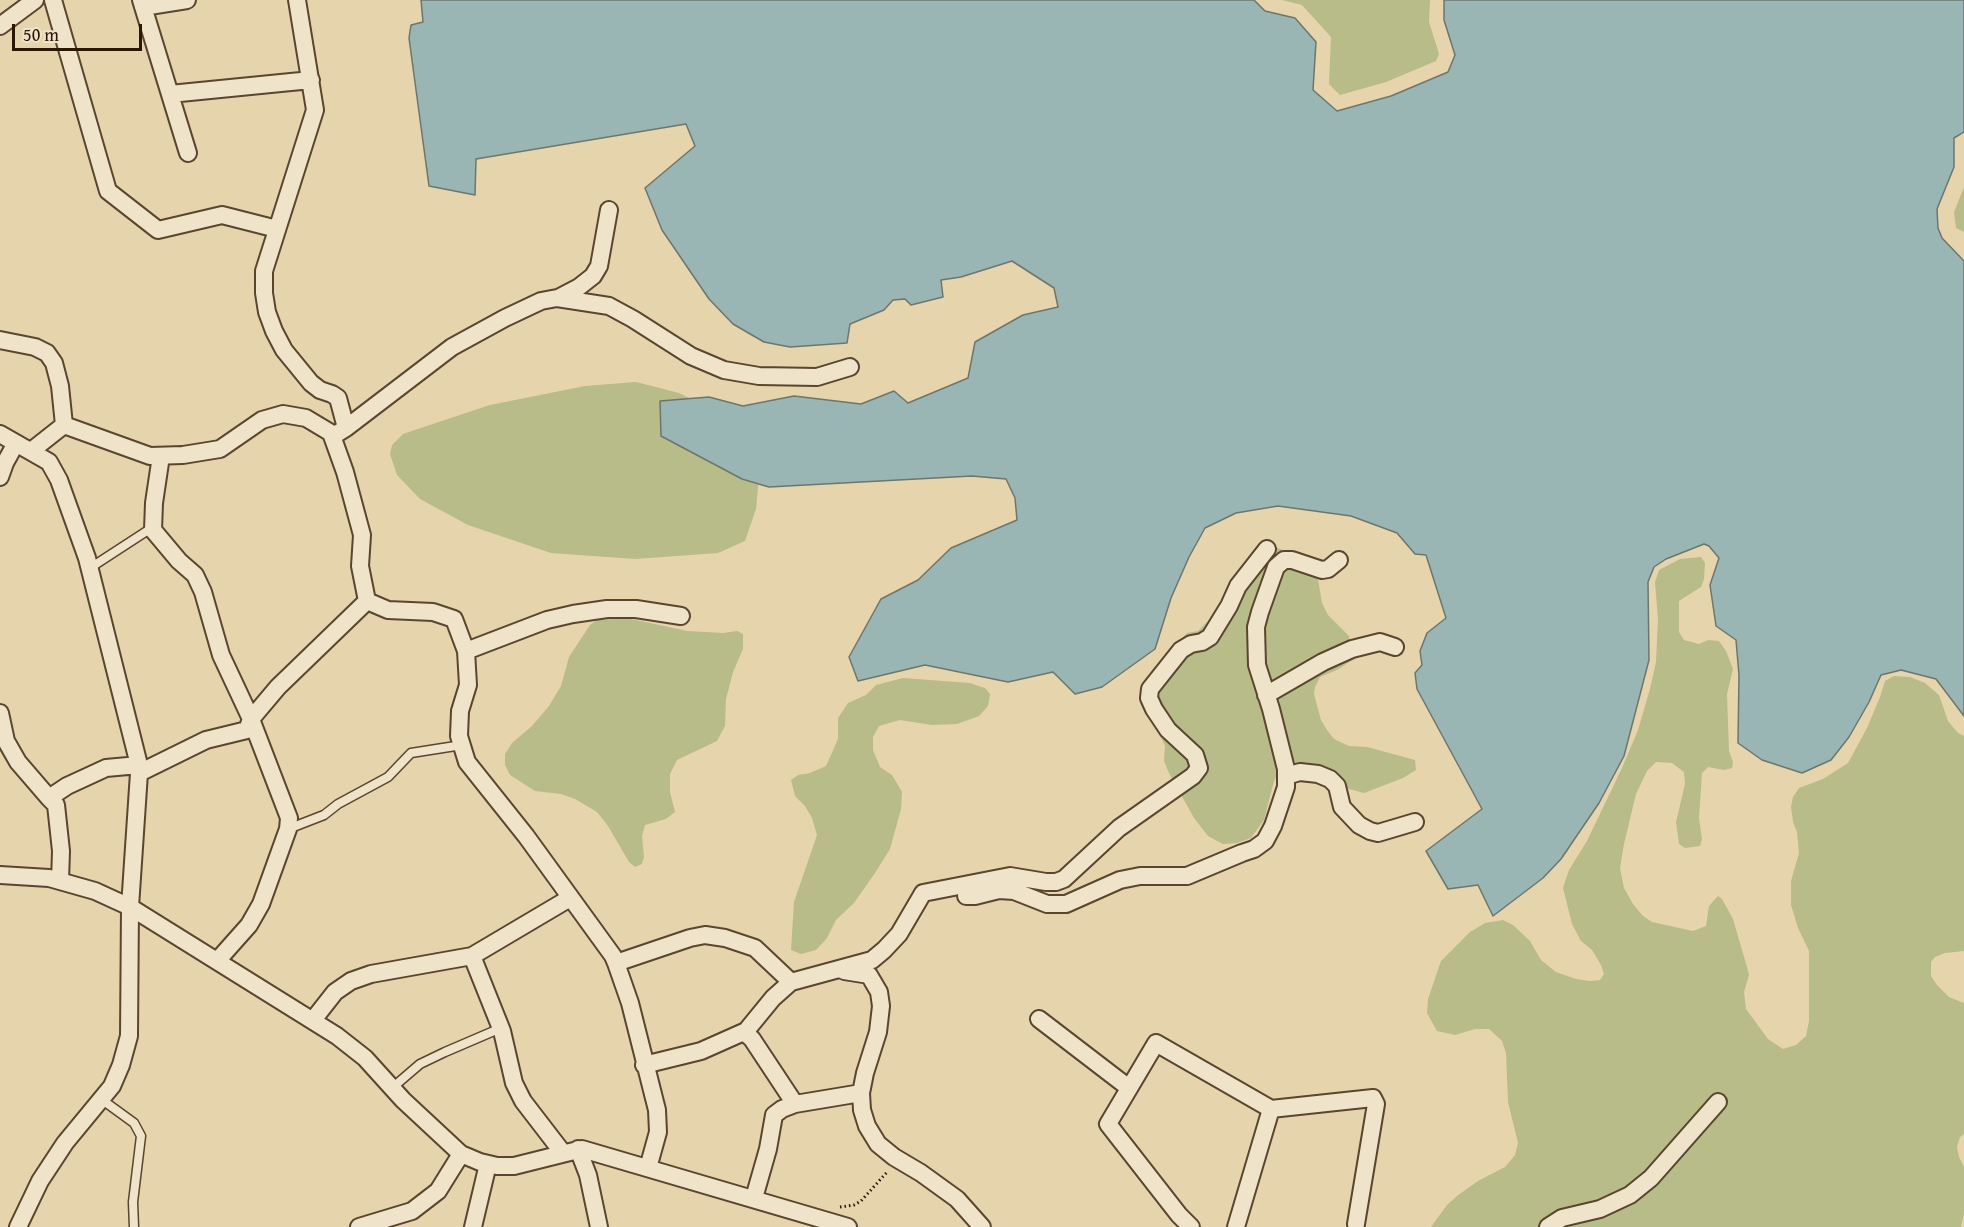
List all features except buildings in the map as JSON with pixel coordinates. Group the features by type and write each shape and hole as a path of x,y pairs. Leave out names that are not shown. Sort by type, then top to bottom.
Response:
{"street":[{"path":"0,26 34,0"},
{"path":"53,0 108,192 159,230 222,216 277,229"},
{"path":"187,0 142,4 188,153"},
{"path":"297,0 314,98 314,116 264,271 264,293 267,312 284,350 311,383 338,398 339,432 345,472 362,535 360,566 367,601"},
{"path":"170,94 311,80"},
{"path":"64,425 150,456 183,455 220,449 262,420 283,414 306,418 331,433 339,432 452,347 514,313 541,301 557,298 579,287 593,276 599,266 609,210"},
{"path":"557,298 609,306 642,324 690,356 724,370 759,376 817,377 850,367"},
{"path":"0,340 35,347 47,353 54,363 60,386 64,425"},
{"path":"31,451 64,425"},
{"path":"0,434 49,462 59,480 90,568 139,769 130,907 129,1036 112,1086 65,1143 40,1181 18,1227"},
{"path":"0,477 16,443"},
{"path":"161,456 153,530 161,542 195,575 203,592 221,655 251,719 289,818 288,829 261,904 249,925 217,961"},
{"path":"644,1065 701,1051 744,1032 773,998 791,982 872,960 899,934 923,894 1010,876 1046,882 1064,879 1119,828 1193,776 1198,768 1195,755 1167,730 1149,698 1150,689 1180,650 1191,644 1203,642 1210,637 1238,586 1267,549"},
{"path":"948,889 964,896 975,897 999,890 1014,891 1054,905 1078,899 1120,880 1140,876 1187,876 1254,849 1265,841 1273,826 1286,787 1286,776 1281,747 1257,665 1256,627 1276,567 1284,560 1292,560 1322,570 1328,570 1339,560"},
{"path":"367,601 388,610 433,612 454,619 466,651 468,685 460,711 459,736 467,762 526,836 616,963 630,1003 657,1110 658,1132 648,1168"},
{"path":"49,798 67,786 106,768 139,769 206,740 246,730 251,719 278,687 367,601"},
{"path":"466,651 547,620 573,614 607,609 636,609 681,616"},
{"path":"1266,695 1323,662 1352,649 1380,642 1395,648"},
{"path":"0,713 6,741 18,762 56,806 61,851 60,881"},
{"path":"1286,776 1300,772 1318,774 1330,779 1337,786 1342,807 1359,825 1370,831 1378,833 1415,822"},
{"path":"0,875 49,878 95,891 130,907 337,1036 365,1058 392,1088 461,1154 488,1164 514,1166 582,1149 848,1227"},
{"path":"313,1020 335,992 351,981 371,974 472,956 570,898"},
{"path":"616,963 705,935 725,938 755,948 791,982"},
{"path":"472,956 501,1028 514,1083 523,1101 570,1151 588,1175 599,1227"},
{"path":"836,970 869,975 879,992 882,1006 878,1032 861,1093 862,1110 867,1126 878,1144 957,1199 982,1227"},
{"path":"1039,1019 1129,1088"},
{"path":"744,1032 758,1048 795,1104"},
{"path":"1191,1227 1179,1215 1108,1124 1156,1043 1271,1109 1373,1098 1376,1104 1356,1224"},
{"path":"754,1198 768,1149 774,1115 795,1104 861,1093"},
{"path":"1548,1227 1562,1218 1600,1209 1630,1195 1651,1178 1718,1102"},
{"path":"1236,1227 1271,1109"},
{"path":"359,1227 412,1211 438,1191 461,1154"},
{"path":"473,1227 488,1164"}],"lane":[{"path":"90,568 153,527"},
{"path":"288,829 324,815 347,798 388,777 411,753 462,745"},
{"path":"392,1088 420,1064 501,1028"},
{"path":"101,1099 134,1123 141,1136 133,1202 134,1227"}],"path":[{"path":"822,1219 834,1208 861,1202 898,1160"}],"green space":[{"path":"1282,0 1430,0 1429,22 1439,54 1436,61 1386,82 1340,95 1329,84 1331,37 1302,5"},
{"path":"1964,187 1964,232 1956,228 1954,212"},
{"path":"636,382 679,393 716,411 760,466 756,509 745,541 718,553 635,559 551,553 468,525 420,499 397,475 390,454 392,445 403,434 490,405 585,386"},
{"path":"1272,546 1311,560 1318,579 1322,603 1328,615 1349,636 1352,660 1339,669 1320,677 1315,687 1314,694 1321,720 1327,730 1334,739 1349,746 1367,747 1415,760 1416,770 1403,778 1364,793 1349,789 1337,781 1280,769 1274,781 1264,820 1251,838 1237,843 1223,844 1208,836 1194,818 1169,773 1164,761 1165,746 1152,719 1147,682 1156,668 1187,633 1198,631 1214,615"},
{"path":"1701,557 1705,563 1704,579 1701,587 1679,601 1679,632 1684,640 1699,644 1708,640 1719,641 1726,651 1733,669 1727,694 1729,751 1733,762 1732,768 1724,770 1708,767 1702,773 1699,818 1702,839 1700,846 1685,848 1679,844 1676,822 1685,784 1684,772 1672,763 1656,762 1647,771 1636,794 1624,844 1620,868 1624,888 1633,904 1643,916 1652,922 1693,931 1706,926 1709,906 1718,896 1722,899 1733,919 1749,975 1744,992 1746,1009 1768,1039 1783,1049 1796,1045 1806,1036 1809,1021 1809,951 1798,928 1791,905 1791,881 1799,853 1791,807 1793,797 1799,788 1823,779 1848,763 1867,728 1885,681 1894,676 1910,677 1925,683 1939,695 1948,721 1958,733 1964,736 1964,951 1945,953 1935,957 1931,962 1931,976 1937,985 1949,997 1964,1003 1964,1134 1960,1137 1957,1147 1964,1167 1964,1214 1961,1227 1431,1227 1447,1205 1457,1196 1478,1181 1505,1167 1515,1155 1518,1143 1508,1102 1506,1053 1502,1041 1489,1029 1475,1029 1455,1035 1437,1031 1427,1013 1428,999 1441,961 1470,932 1485,923 1503,920 1513,925 1530,941 1541,960 1556,972 1590,981 1600,980 1604,974 1592,950 1581,941 1572,924 1563,888 1569,870 1587,841 1638,730 1656,662 1658,619 1655,582 1659,570 1680,559"},
{"path":"627,618 687,631 723,633 737,631 743,634 743,649 733,672 726,699 725,726 717,741 677,760 670,774 670,792 675,812 666,819 645,825 642,836 644,857 642,864 635,867 629,862 597,812 561,794 535,791 510,775 505,765 505,754 512,743 532,726 549,706 561,686 569,657 590,625 597,620"},
{"path":"903,678 970,683 985,688 990,694 988,706 979,716 957,724 932,725 900,720 879,726 873,737 873,750 880,767 892,775 902,792 901,809 890,849 854,903 836,920 827,938 816,950 801,954 791,950 794,902 817,835 812,818 795,796 791,780 798,775 826,766 838,739 838,718 848,703 866,695 876,685"}],"water":[{"path":"421,0 1254,0 1265,11 1295,18 1316,42 1313,90 1337,111 1391,96 1448,72 1455,55 1444,20 1444,0 1964,0 1964,132 1954,138 1954,167 1937,209 1938,228 1942,238 1964,261 1964,716 1936,679 1901,670 1881,675 1849,737 1831,760 1802,773 1762,760 1738,743 1739,675 1736,640 1716,626 1710,585 1719,558 1709,546 1704,544 1666,559 1654,567 1648,582 1649,660 1624,756 1599,803 1561,859 1543,878 1493,916 1478,885 1448,889 1426,851 1482,809 1417,689 1415,673 1422,665 1420,651 1427,633 1446,618 1426,555 1415,554 1397,533 1351,516 1278,506 1236,513 1205,528 1171,598 1155,649 1102,687 1075,694 1053,672 1008,682 925,665 858,681 849,657 881,599 918,580 951,548 1017,520 1015,498 1006,479 972,476 769,487 742,479 661,436 660,401 709,397 743,406 794,396 861,404 894,391 908,403 968,378 975,342 1023,315 1058,307 1054,288 1012,261 961,277 941,280 943,297 911,305 905,299 893,300 884,310 850,324 847,343 790,347 764,342 733,324 709,299 662,230 645,188 695,146 686,124 476,159 475,195 429,186 409,38 411,25 423,22"}]}
